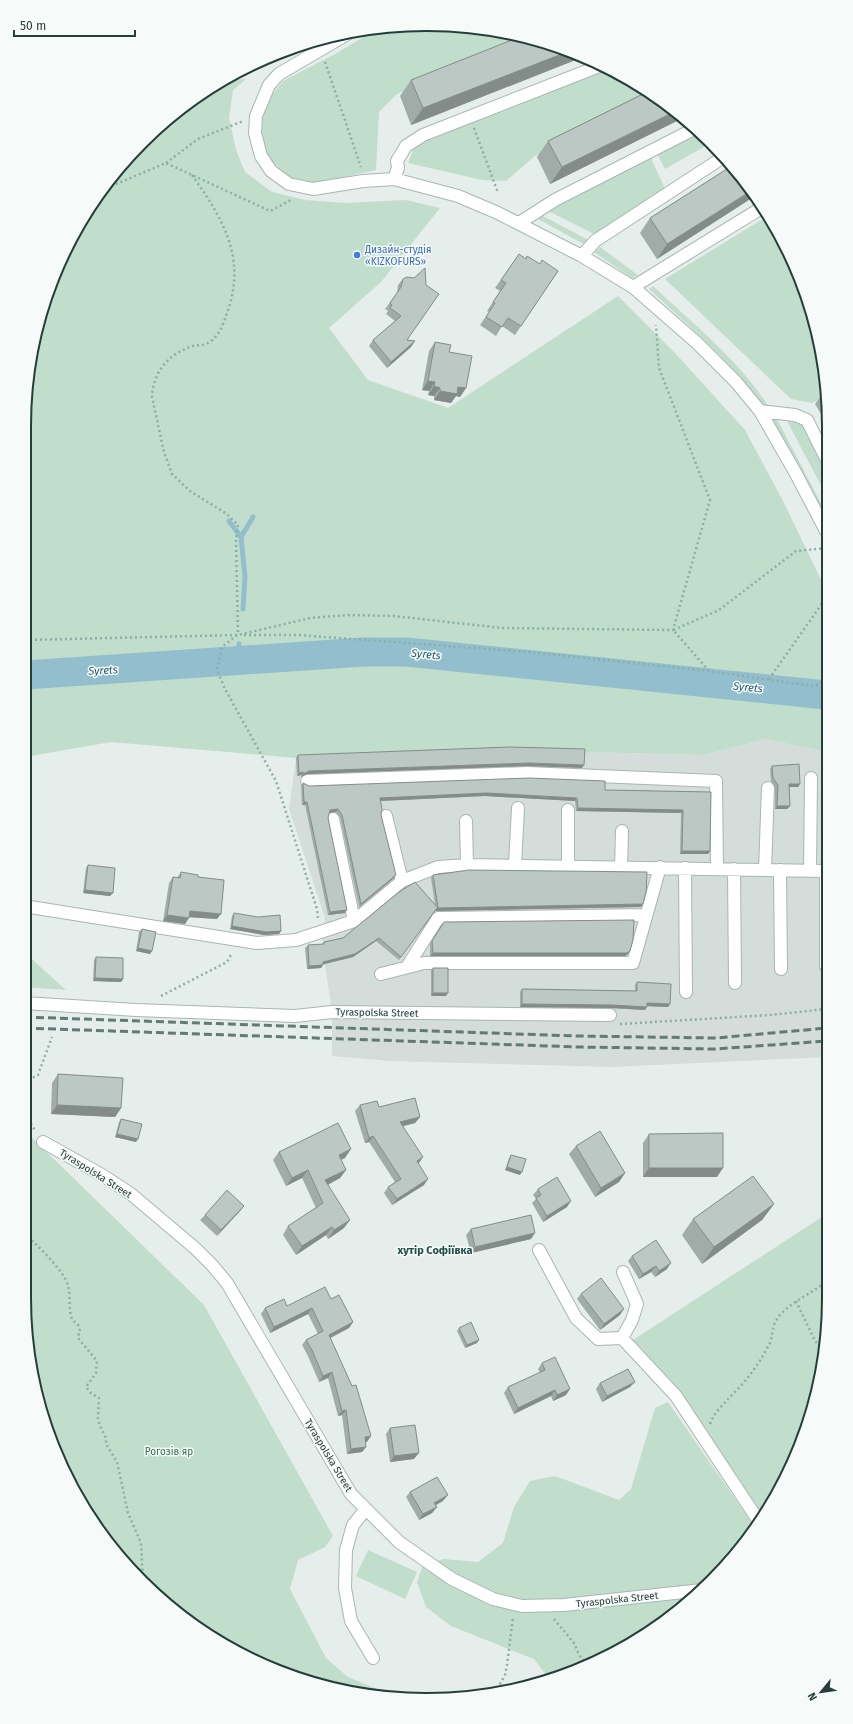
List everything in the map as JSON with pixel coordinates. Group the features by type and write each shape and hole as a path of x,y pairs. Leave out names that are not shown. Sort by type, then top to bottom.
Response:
{"street":[{"path":"333,42 279,74 269,86 256,116 255,132 260,156 271,171 289,184 313,189 363,181 394,179 458,196 519,223 582,256 633,287 697,343 736,382 760,411 822,523"},
{"path":"394,179 398,168 397,161 406,146 423,135 592,68"},
{"path":"519,223 555,200 689,131"},
{"path":"582,256 595,241 719,160"},
{"path":"633,287 757,211"},
{"path":"760,411 795,415 807,420 822,450"},
{"path":"307,781 527,773 716,781 716,869"},
{"path":"810,871 812,778"},
{"path":"765,870 768,788"},
{"path":"515,865 518,808"},
{"path":"568,810 568,866"},
{"path":"386,816 402,881"},
{"path":"333,820 354,921"},
{"path":"466,821 467,864"},
{"path":"621,867 622,831"},
{"path":"31,907 257,943 296,940 354,921 402,881 438,867 467,864 822,871"},
{"path":"381,974 424,963 633,963 660,868"},
{"path":"685,868 686,992"},
{"path":"734,869 735,983"},
{"path":"780,870 781,969"},
{"path":"407,968 438,918 646,915"},
{"name":"Tyraspolska Street","path":"31,1003 136,1010 295,1016 332,1012 610,1015"},
{"name":"Tyraspolska Street","path":"44,1142 102,1175 131,1194 212,1265 227,1284 351,1494 399,1542 452,1579 493,1599 522,1606 564,1605 691,1591"},
{"path":"539,1250 576,1318 598,1339 622,1338 676,1396 755,1516"},
{"path":"622,1338 632,1320 637,1304 623,1272"},
{"path":"366,1510 353,1525 346,1550 345,1588 351,1621 373,1658"}],"path":[{"path":"324,62 362,170"},
{"path":"114,185 166,163 198,139 256,116"},
{"path":"470,116 498,193"},
{"path":"166,163 270,211 313,189"},
{"path":"192,175 219,216 230,242 234,268 231,302 221,330 216,337 206,344 193,346 177,352 167,360 159,370 152,391 152,397 164,452 172,474 190,491 227,514 238,525 236,540 238,635"},
{"path":"654,305 659,368 710,500 674,630"},
{"path":"319,924 317,909 276,781 225,689 217,670 222,647 238,635 310,618 348,615 394,616 502,628 674,630 719,610 796,551 822,548"},
{"path":"769,679 822,604"},
{"path":"674,630 709,670"},
{"path":"31,640 298,635 521,652 709,670 813,686 822,685"},
{"path":"813,686 822,682"},
{"path":"156,999 228,962 238,940"},
{"path":"31,1079 38,1076 52,1037"},
{"path":"31,1123 44,1142"},
{"path":"31,1239 58,1268 68,1285 72,1318 80,1328 78,1338 97,1361 96,1373 86,1387 91,1393 99,1398 98,1419 106,1438 106,1444 117,1462 128,1513 141,1543 143,1572"},
{"path":"703,1438 712,1416 744,1382 761,1359 770,1341 775,1322 781,1314 796,1301 822,1285"},
{"path":"796,1301 815,1341 819,1346"},
{"path":"499,1686 505,1675 508,1665 514,1604"},
{"path":"544,1606 574,1643 579,1655 584,1660"}],"shaded area":[{"path":"765,739 822,751 822,1057 612,1067 389,1061 332,1056 332,1012 322,945 325,918 289,809 296,758 508,750 703,755"}],"green space":[{"path":"426,31 478,34 525,43 397,94 379,112 376,170 319,182 306,182 290,177 272,162 260,135 261,108 283,81 337,53 365,36 401,32"},
{"path":"601,72 647,99 535,156 506,181 482,180 408,163 416,143"},
{"path":"246,79 233,90 229,118 236,150 245,172 272,192 305,200 346,203 405,200 440,208 381,282 329,328 368,380 448,408 618,296 676,354 745,430 783,501 822,582 822,751 765,739 703,755 508,750 296,758 111,742 31,756 31,426 34,375 44,324 61,275 72,252 84,229 113,186 129,166 166,129 207,98 237,80"},
{"path":"694,136 705,146 665,169 657,154"},
{"path":"651,158 666,191 596,235 546,210"},
{"path":"543,216 592,242 587,246 538,219"},
{"path":"763,219 781,252 801,299 809,324 814,349 819,375 821,399 812,403 791,399 665,279"},
{"path":"600,247 638,275 632,278 594,252"},
{"path":"653,286 730,358 769,407 764,407 752,391 724,360 649,289"},
{"path":"777,419 822,505 822,515 772,420"},
{"path":"787,421 801,422 822,464 822,487"},
{"path":"31,958 66,990 31,988"},
{"name":"Рогозів яр","path":"31,1137 204,1305 333,1536 325,1547 298,1560 290,1589 326,1658 348,1677 377,1689 399,1692 375,1690 349,1685 324,1680 299,1672 252,1652 207,1626 166,1595 129,1558 98,1517 84,1495 61,1449 52,1425 44,1400 34,1349 31,1298"},
{"path":"822,1217 821,1323 819,1349 809,1400 792,1449 769,1495 760,1510 679,1389 633,1340"},
{"path":"668,1402 751,1522 724,1558 687,1595 646,1626 624,1640 578,1663 546,1675 534,1659 451,1626 426,1607 417,1582 423,1565 444,1559 478,1562 503,1543 514,1507 530,1481 555,1476 619,1500 631,1489 655,1408"},
{"path":"368,1550 417,1572 405,1599 356,1576"}],"building":[{"path":"511,40 529,44 561,54 423,108 411,80"},
{"path":"641,95 669,115 562,167 548,141"},
{"path":"727,169 746,194 667,244 650,218"},
{"path":"519,254 526,259 527,256 540,264 542,260 558,271 521,326 508,318 502,327 486,317 495,303 493,302 506,283 501,280"},
{"path":"425,268 426,285 439,294 407,340 415,341 391,362 373,340 401,316 390,308 392,305 390,303 401,287 403,279 407,277 414,278"},
{"path":"435,342 451,345 449,352 472,356 466,388 458,387 457,394 440,391 440,388 434,386 435,382 428,381"},
{"path":"510,747 585,749 584,765 529,763 309,771 303,774 303,772 299,773 298,755"},
{"path":"799,764 800,784 789,784 790,806 777,806 778,785 773,778 772,766"},
{"path":"529,778 605,781 605,790 711,792 710,851 682,851 683,810 578,808 577,798 487,793 380,798 382,809 381,815 396,875 361,904 342,815 338,809 330,810 328,818 347,910 330,912 307,802 304,802 303,783 309,786"},
{"path":"88,865 115,868 113,893 85,890"},
{"path":"469,870 647,872 646,892 643,904 438,908 433,875"},
{"path":"181,872 198,875 198,877 224,880 221,914 190,911 189,918 167,915 173,877 180,878"},
{"path":"415,882 438,908 401,957 379,938 355,954 323,962 323,965 309,966 308,945 324,944 324,942 343,938 399,892"},
{"path":"234,913 258,917 280,915 281,931 266,932 232,926"},
{"path":"634,920 633,940 630,951 627,953 433,953 432,941 444,922"},
{"path":"142,929 156,932 152,951 138,948"},
{"path":"96,957 123,958 123,979 95,978"},
{"path":"433,968 448,968 448,993 433,993"},
{"path":"637,982 671,984 670,1004 647,1003 647,1007 522,1004 522,989 637,991"},
{"path":"58,1074 123,1078 121,1108 57,1105"},
{"path":"415,1098 420,1117 400,1122 423,1157 417,1161 428,1179 397,1199 388,1187 401,1179 373,1136 369,1138 360,1105 377,1101 379,1107"},
{"path":"121,1119 142,1124 138,1139 117,1134"},
{"path":"338,1123 351,1149 339,1155 346,1170 325,1180 350,1220 334,1230 332,1227 302,1246 288,1226 323,1203 308,1170 292,1178 279,1152"},
{"path":"600,1131 625,1173 601,1188 576,1146"},
{"path":"723,1133 723,1168 649,1168 649,1134"},
{"path":"511,1155 526,1159 522,1172 507,1167"},
{"path":"753,1176 774,1204 714,1247 693,1219"},
{"path":"557,1177 571,1201 547,1216 536,1198 541,1195 538,1189"},
{"path":"227,1190 244,1206 221,1230 205,1215"},
{"path":"531,1215 535,1233 475,1247 471,1229"},
{"path":"656,1240 671,1263 659,1271 656,1266 643,1274 632,1256"},
{"path":"601,1278 624,1309 604,1324 581,1294"},
{"path":"325,1287 331,1299 339,1295 353,1322 329,1335 352,1386 356,1385 371,1436 365,1437 366,1447 351,1449 346,1410 342,1411 332,1372 323,1376 306,1340 323,1331 312,1308 274,1327 265,1308 284,1299 287,1306"},
{"path":"471,1322 479,1340 467,1345 459,1328"},
{"path":"555,1357 570,1389 557,1395 555,1390 518,1408 508,1387 545,1370 542,1363"},
{"path":"628,1369 635,1382 607,1396 600,1383"},
{"path":"415,1425 419,1453 394,1456 390,1428"},
{"path":"437,1477 448,1495 434,1503 437,1507 423,1514 410,1492"}],"waterway":[{"path":"241,537 253,517"},
{"path":"229,521 241,537 245,577 243,609"},
{"path":"237,662 239,644"},
{"name":"Syrets","path":"31,675 363,652 406,652 822,695"}],"railway":[{"path":"31,1017 577,1036 716,1038 822,1028"},
{"path":"31,1028 579,1047 715,1049 822,1041"}],"place":[{"name":"Дизайн-студія «KIZKOFURS»","path":"357,255"}],"district":[{"name":"хутір Софіївка","path":"435,1250"}]}
